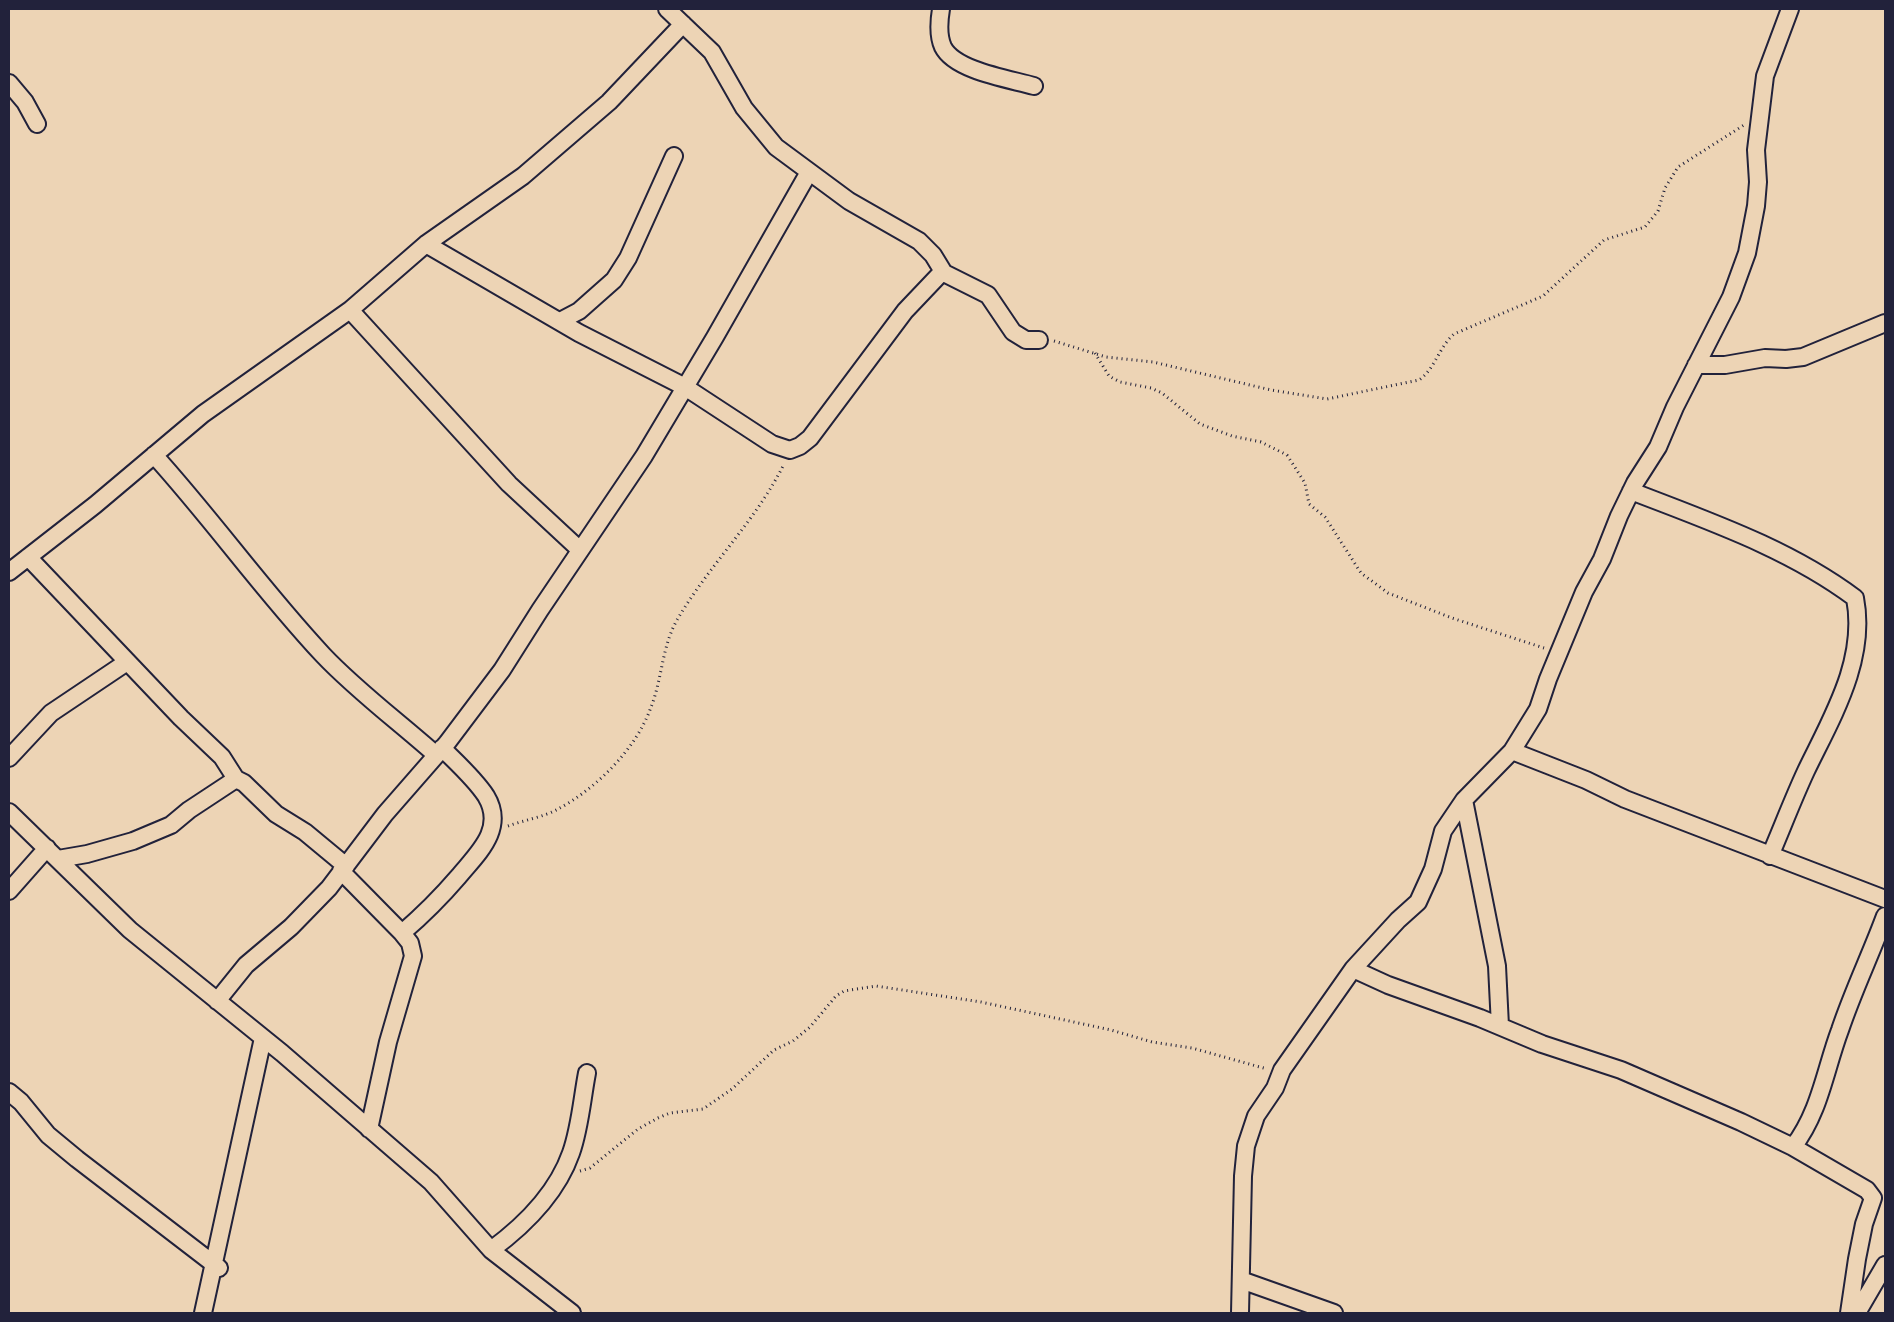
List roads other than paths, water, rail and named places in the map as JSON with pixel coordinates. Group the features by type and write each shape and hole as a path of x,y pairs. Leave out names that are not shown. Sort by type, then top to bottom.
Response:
{"street":[{"path":"667,9 712,52 744,108 776,147 849,201 919,241 933,255 943,271 952,279 977,288 988,295 1014,332 1026,340 1039,340"},
{"path":"941,9 939,25 943,46 953,60 983,72 1034,86"},
{"path":"1240,1313 1243,1176 1246,1146 1256,1116 1275,1088 1282,1070 1353,969 1398,920 1418,902 1433,869 1443,831 1464,800 1512,751 1538,709 1548,679 1584,592 1602,559 1631,491 1658,447 1696,365 1731,297 1747,253 1756,206 1758,182 1756,150 1765,76 1790,9"},
{"path":"9,572 203,414 350,310 426,244 523,176 578,131 609,102 683,24"},
{"path":"9,82 25,102 37,124"},
{"path":"560,321 580,311 614,280 628,258 674,156"},
{"path":"217,1001 246,965 291,928 329,888 385,814 439,752 502,670 644,456 809,172"},
{"path":"426,244 624,357 685,387 772,444 790,450 800,446 810,438 900,318 943,271"},
{"path":"350,310 510,484 580,550"},
{"path":"1696,365 1725,365 1765,358 1786,360 1803,357 1885,323"},
{"path":"154,455 224,535 250,572 324,656 439,752 487,797 492,815 491,831 483,850 439,900 402,933"},
{"path":"1631,491 1777,550 1835,583 1855,598 1858,617 1857,643 1845,689 1770,856"},
{"path":"28,557 200,738 222,757 236,780 244,783 276,814 305,832 344,869 410,943 413,956 388,1042 369,1129"},
{"path":"9,758 51,713 127,662"},
{"path":"1512,751 1586,780 1625,799 1885,899"},
{"path":"9,891 52,853 87,854 133,841 171,825 190,810 236,780"},
{"path":"1464,800 1496,966 1500,1026"},
{"path":"9,812 130,930 263,1038 431,1182 492,1250 572,1313"},
{"path":"1794,1147 1807,1129 1817,1106 1832,1050 1855,986 1885,916"},
{"path":"1353,969 1388,985 1500,1026 1542,1044 1621,1070 1794,1147 1872,1194 1872,1203 1864,1224 1856,1259 1849,1313"},
{"path":"203,1313 217,1267 263,1038"},
{"path":"492,1250 515,1232 554,1188 572,1151 587,1073"},
{"path":"9,1092 22,1102 48,1135 76,1159 217,1267"},
{"path":"1857,1313 1885,1265"},
{"path":"1241,1280 1334,1313"}]}
